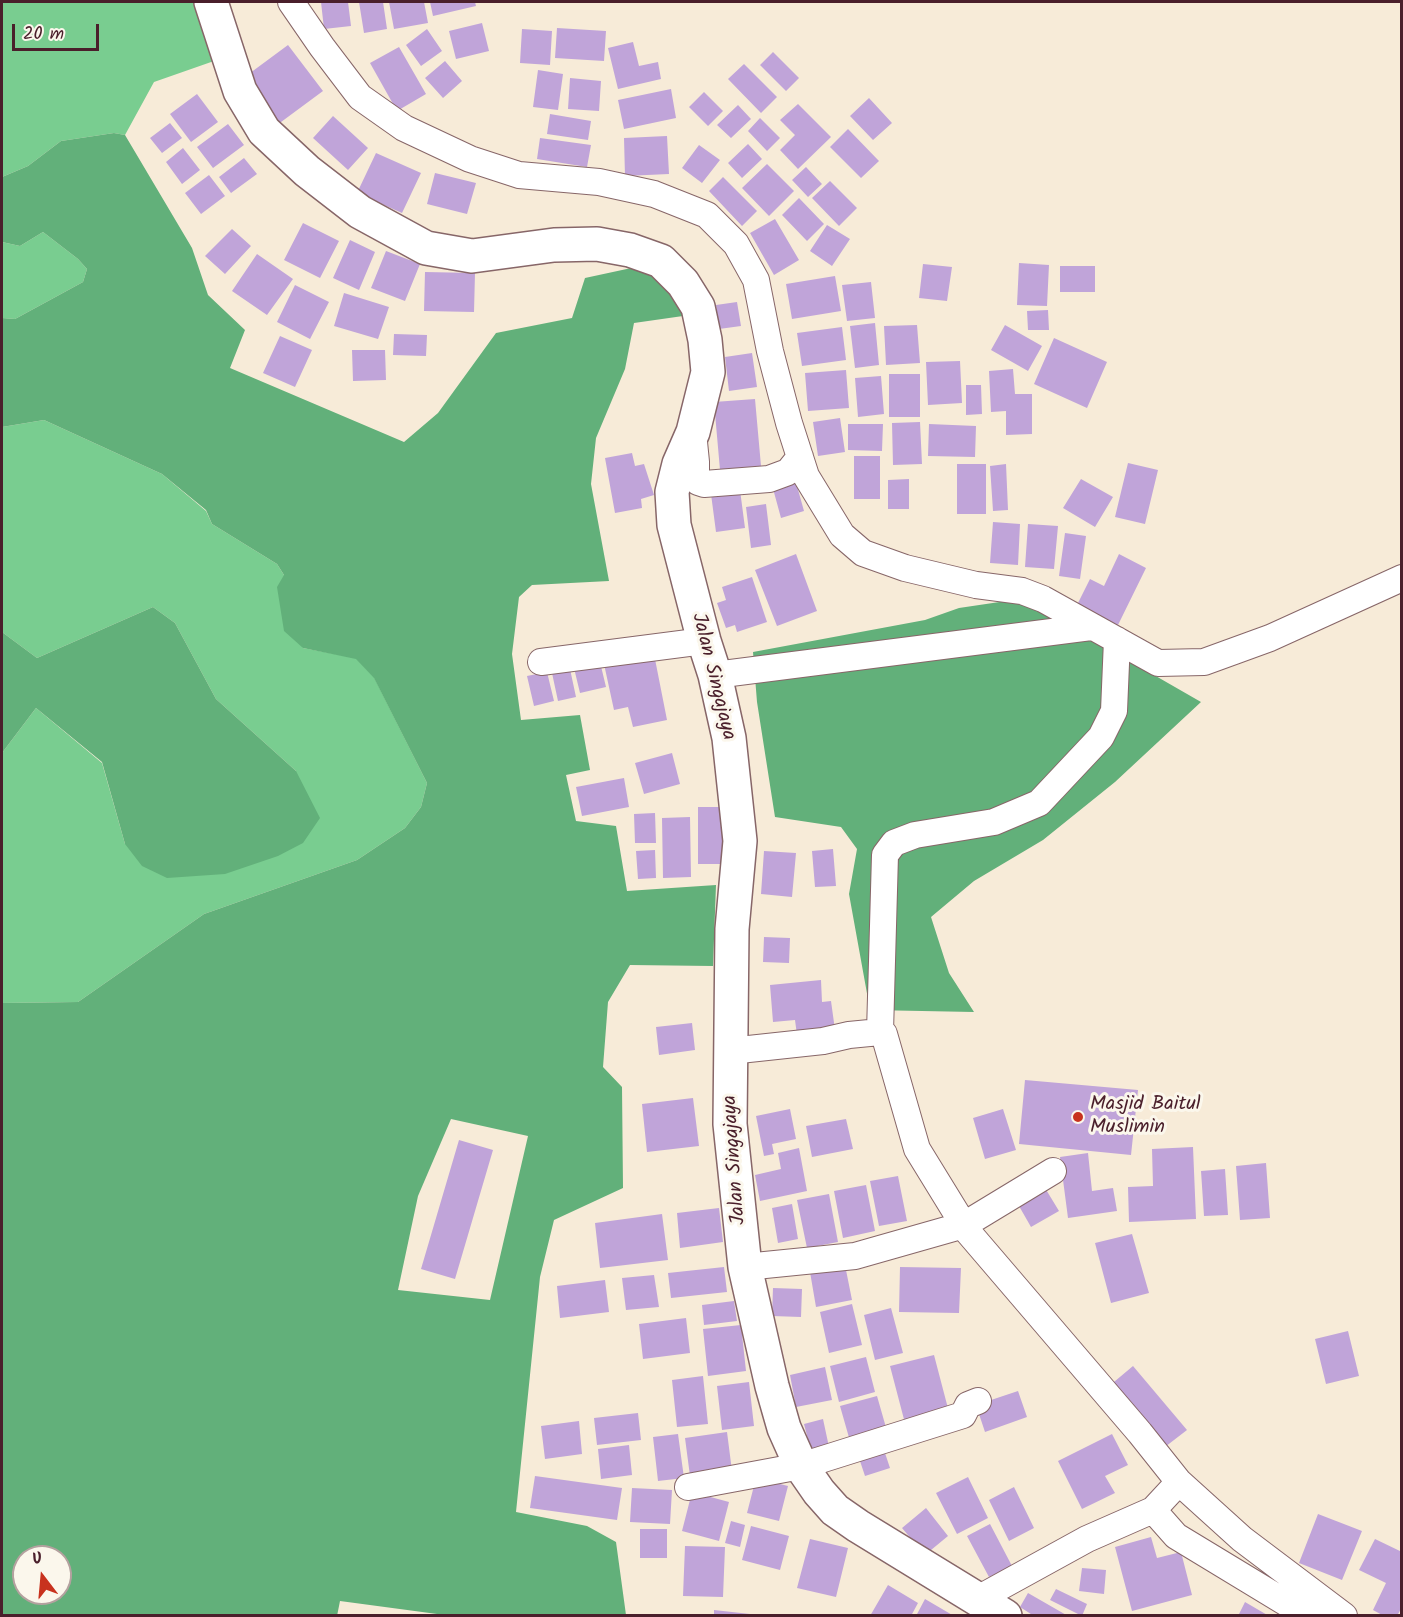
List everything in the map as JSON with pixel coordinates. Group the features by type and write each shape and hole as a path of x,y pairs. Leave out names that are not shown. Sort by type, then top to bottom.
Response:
{"street":[{"name":"Jalan Singajaya","path":"211,2 240,91 264,131 307,171 360,212 426,248 472,256 554,245 597,244 630,250 661,261 683,283 698,307 705,340 708,372 693,432 679,464 672,492 674,525 704,641 716,675 729,738 740,842 732,929 730,1124 745,1267 781,1417 801,1466 819,1492 835,1510 858,1526 1005,1616"},
{"path":"291,2 316,40 360,97 404,128 470,159 519,175 599,182 654,194 707,215 736,244 756,280 773,362 806,476 842,535 864,553 905,568 976,585 1022,591 1043,599 1158,663 1203,662 1270,638 1401,578"},
{"path":"693,432 696,477 698,482 704,484 769,479 788,472 800,457"},
{"path":"716,675 1091,627"},
{"path":"880,1032 885,855 894,843 915,835 994,822 1039,803 1101,737 1114,711 1117,640"},
{"path":"541,662 704,641"},
{"path":"730,1051 880,1032 884,1034 917,1149 968,1232 1140,1433 1179,1482 1242,1539 1344,1616"},
{"path":"745,1267 855,1256 964,1225 1053,1171"},
{"path":"688,1487 801,1466 963,1415 968,1405 978,1401"},
{"path":"976,1599 1087,1539 1153,1510 1179,1482"},
{"path":"1153,1510 1176,1536 1308,1616"}],"green space":[{"path":"2,2 200,2 214,61 154,82 125,135 114,133 61,141 28,166 2,177"},
{"path":"114,133 125,135 192,248 208,295 245,330 230,368 404,442 438,413 496,333 572,318 585,278 636,267 672,288 683,316 634,323 625,369 596,438 591,484 609,581 532,585 519,597 512,654 521,720 580,715 590,770 566,775 576,821 616,826 627,891 716,885 713,966 630,965 608,1002 603,1067 622,1087 623,1188 554,1220 540,1277 516,1512 587,1526 616,1542 626,1615 452,1616 340,1601 337,1616 2,1615 2,1003 78,1002 204,914 357,860 405,828 421,807 427,783 374,678 356,659 303,648 284,631 277,587 284,575 277,564 212,524 206,510 162,474 44,420 2,427 2,318 15,319 83,282 87,269 78,259 43,232 20,246 2,242 2,177 28,166 61,141","holes":["451,1119 528,1136 490,1300 398,1290 418,1196"]},
{"path":"43,232 78,259 87,269 83,282 15,319 2,318 2,242 20,246"},
{"path":"44,420 162,474 206,511 212,524 277,564 284,575 303,648 356,658 374,677 427,783 421,807 405,828 357,860 204,914 78,1002 2,1003 2,753 36,708 102,763 125,844 296,771 216,699 175,623 153,607 37,658 2,632 2,427"},
{"path":"1013,600 1097,638 1201,702 1115,782 1043,840 974,881 931,917 949,973 974,1012 870,1010 849,894 857,849 841,827 775,817 757,702 753,652 925,620 959,608"},
{"path":"153,607 175,623 216,699 296,771 320,818 303,843 278,856 225,874 167,878 142,866 125,844 102,762 36,708 2,753 2,632 37,658"}],"building":[{"path":"321,2 348,2 351,26 324,29"},
{"path":"359,2 383,2 387,29 364,33"},
{"path":"389,2 424,2 428,23 394,29"},
{"path":"430,2 475,2 476,6 433,16"},
{"path":"482,23 489,51 456,59 449,31"},
{"path":"557,28 606,31 604,61 555,58"},
{"path":"427,29 442,51 421,66 406,45"},
{"path":"522,29 552,31 550,65 520,63"},
{"path":"633,42 639,66 658,62 661,79 618,89 608,48"},
{"path":"288,45 323,91 277,125 242,79"},
{"path":"399,47 426,94 397,111 370,63"},
{"path":"773,52 799,78 786,91 760,65"},
{"path":"445,61 462,81 443,98 425,78"},
{"path":"744,64 777,97 761,113 728,79"},
{"path":"538,70 563,74 558,110 533,107"},
{"path":"570,78 601,81 599,111 568,109"},
{"path":"671,89 676,118 624,129 618,100"},
{"path":"704,92 723,111 708,126 689,107"},
{"path":"197,94 218,122 191,142 170,114"},
{"path":"869,98 892,123 873,140 850,116"},
{"path":"798,104 831,137 798,169 780,150 795,135 780,120"},
{"path":"738,105 751,119 731,138 717,125"},
{"path":"550,114 591,121 588,140 547,134"},
{"path":"333,116 368,148 348,170 313,138"},
{"path":"760,118 780,138 767,151 748,131"},
{"path":"170,123 182,138 162,153 150,138"},
{"path":"228,124 244,145 213,168 197,147"},
{"path":"848,129 879,161 861,178 830,147"},
{"path":"667,136 669,174 625,176 624,138"},
{"path":"540,138 591,145 587,167 537,159"},
{"path":"748,144 762,159 742,178 728,163"},
{"path":"699,145 720,160 702,183 682,168"},
{"path":"183,148 200,170 182,184 166,162"},
{"path":"376,153 421,173 402,213 357,193"},
{"path":"244,158 257,174 231,193 219,177"},
{"path":"767,164 794,191 769,216 742,188"},
{"path":"806,167 822,184 808,197 792,180"},
{"path":"435,173 476,183 467,214 427,204"},
{"path":"209,175 225,196 201,214 185,193"},
{"path":"723,177 757,211 742,226 709,191"},
{"path":"830,181 857,208 839,226 812,198"},
{"path":"799,198 824,224 807,241 782,215"},
{"path":"775,219 799,260 774,275 750,233"},
{"path":"303,223 339,241 320,278 284,260"},
{"path":"827,225 850,239 832,266 810,251"},
{"path":"232,229 251,246 225,274 205,256"},
{"path":"350,240 375,252 359,290 333,278"},
{"path":"386,251 420,264 405,301 371,288"},
{"path":"257,254 293,279 267,315 232,291"},
{"path":"1019,263 1049,265 1047,306 1017,305"},
{"path":"923,264 952,267 947,301 919,298"},
{"path":"1060,266 1095,266 1095,292 1060,292"},
{"path":"425,272 475,273 474,312 424,311"},
{"path":"835,276 841,311 792,319 786,284"},
{"path":"871,282 875,318 847,321 842,285"},
{"path":"295,285 329,302 310,339 277,322"},
{"path":"344,293 389,307 378,339 334,326"},
{"path":"737,302 741,326 719,329 716,305"},
{"path":"1048,310 1049,330 1028,330 1027,311"},
{"path":"875,323 879,365 855,368 850,326"},
{"path":"917,325 920,363 886,365 884,326"},
{"path":"1005,325 1042,346 1028,371 991,350"},
{"path":"842,327 846,360 802,366 797,333"},
{"path":"394,334 427,335 426,356 393,355"},
{"path":"280,336 312,350 295,387 263,373"},
{"path":"1054,338 1107,362 1087,408 1034,384"},
{"path":"352,350 385,350 386,380 353,381"},
{"path":"752,353 757,387 729,391 725,357"},
{"path":"960,361 962,403 928,405 926,362"},
{"path":"1013,369 1015,394 1032,394 1032,434 1006,435 1006,411 991,412 989,371"},
{"path":"846,370 849,408 808,411 805,373"},
{"path":"889,374 920,374 920,417 889,417"},
{"path":"881,376 884,414 858,417 855,378"},
{"path":"966,385 981,385 982,414 966,415"},
{"path":"755,399 761,466 720,470 714,402"},
{"path":"840,418 845,452 818,456 813,422"},
{"path":"920,422 922,464 893,465 892,423"},
{"path":"848,424 883,424 882,451 848,450"},
{"path":"929,424 976,426 975,457 928,456"},
{"path":"632,453 635,466 644,464 654,495 641,499 642,508 615,513 605,458"},
{"path":"854,456 880,456 880,499 854,499"},
{"path":"1128,463 1158,470 1145,524 1115,517"},
{"path":"957,464 986,464 986,514 957,514"},
{"path":"1006,464 1008,510 993,511 990,466"},
{"path":"795,479 804,511 781,518 772,485"},
{"path":"909,479 909,509 888,509 888,480"},
{"path":"1081,479 1113,497 1095,527 1063,508"},
{"path":"740,490 745,528 716,532 711,494"},
{"path":"766,504 771,545 751,548 746,507"},
{"path":"993,522 1020,524 1018,565 990,563"},
{"path":"1028,524 1058,526 1054,569 1025,567"},
{"path":"1065,533 1086,536 1080,579 1059,576"},
{"path":"796,554 817,611 777,626 755,570"},
{"path":"1119,554 1146,568 1118,625 1077,605 1090,579 1104,586"},
{"path":"752,577 767,622 737,632 735,625 726,628 717,603 726,600 722,587"},
{"path":"654,654 667,720 633,727 628,707 614,710 604,664"},
{"path":"600,662 606,687 580,693 574,668"},
{"path":"570,669 576,697 558,701 552,673"},
{"path":"547,672 554,701 534,706 527,676"},
{"path":"672,753 680,784 644,794 635,763"},
{"path":"624,778 629,807 582,816 576,787"},
{"path":"698,807 722,807 722,864 698,864"},
{"path":"655,813 656,843 635,843 634,814"},
{"path":"690,817 691,877 663,878 662,818"},
{"path":"833,849 836,886 815,887 812,851"},
{"path":"655,850 656,878 638,879 636,851"},
{"path":"764,851 796,853 792,897 761,894"},
{"path":"764,937 790,938 789,963 763,962"},
{"path":"821,980 822,1002 831,1001 835,1030 797,1035 795,1020 773,1022 770,985"},
{"path":"692,1023 695,1050 659,1055 656,1027"},
{"name":"Masjid Baitul Muslimin","path":"1025,1080 1138,1090 1131,1155 1019,1144"},
{"path":"693,1098 699,1146 647,1152 642,1104"},
{"path":"790,1109 796,1139 772,1144 774,1154 764,1156 756,1116"},
{"path":"1003,1109 1016,1150 985,1159 973,1118"},
{"path":"846,1119 853,1149 812,1157 806,1126"},
{"path":"459,1140 493,1150 455,1279 421,1269"},
{"path":"1193,1147 1196,1219 1129,1222 1128,1187 1153,1186 1152,1149"},
{"path":"799,1148 807,1191 760,1201 755,1175 781,1169 778,1153"},
{"path":"1088,1153 1092,1191 1113,1188 1117,1211 1068,1218 1060,1157"},
{"path":"1266,1163 1270,1218 1240,1220 1236,1166"},
{"path":"1225,1169 1228,1215 1204,1216 1201,1171"},
{"path":"898,1176 907,1221 879,1226 870,1181"},
{"path":"1042,1183 1059,1211 1031,1227 1015,1199"},
{"path":"866,1185 875,1231 843,1238 834,1191"},
{"path":"829,1194 838,1242 807,1248 797,1200"},
{"path":"792,1204 798,1239 778,1243 772,1208"},
{"path":"719,1208 723,1242 680,1248 677,1213"},
{"path":"662,1214 668,1260 600,1268 595,1223"},
{"path":"1132,1234 1149,1293 1111,1303 1095,1243"},
{"path":"845,1265 852,1300 816,1307 810,1272"},
{"path":"724,1267 727,1292 671,1298 668,1273"},
{"path":"900,1267 961,1268 959,1313 899,1312"},
{"path":"654,1275 659,1307 626,1310 622,1278"},
{"path":"605,1280 609,1312 560,1318 557,1286"},
{"path":"773,1288 802,1289 801,1317 772,1316"},
{"path":"734,1301 737,1321 704,1325 702,1305"},
{"path":"852,1304 862,1345 829,1353 820,1312"},
{"path":"891,1308 903,1353 875,1360 864,1315"},
{"path":"686,1318 690,1353 643,1359 639,1324"},
{"path":"741,1325 746,1371 708,1376 703,1329"},
{"path":"1348,1331 1359,1376 1326,1384 1315,1339"},
{"path":"934,1355 950,1416 906,1427 890,1366"},
{"path":"866,1357 875,1392 839,1402 830,1366"},
{"path":"1133,1366 1187,1430 1161,1450 1108,1387"},
{"path":"825,1367 832,1400 796,1407 790,1375"},
{"path":"703,1376 708,1424 677,1427 672,1380"},
{"path":"749,1382 754,1426 722,1430 717,1386"},
{"path":"1018,1391 1027,1417 985,1432 976,1405"},
{"path":"877,1396 887,1431 850,1441 840,1406"},
{"path":"638,1413 641,1440 597,1445 594,1418"},
{"path":"823,1419 829,1447 811,1451 804,1424"},
{"path":"579,1421 582,1454 545,1459 541,1426"},
{"path":"727,1432 732,1471 690,1476 685,1438"},
{"path":"678,1434 684,1478 658,1481 653,1437"},
{"path":"1112,1434 1128,1465 1105,1476 1115,1493 1082,1509 1058,1461"},
{"path":"882,1444 890,1468 865,1476 857,1452"},
{"path":"629,1445 632,1475 601,1479 598,1449"},
{"path":"535,1476 622,1488 617,1520 530,1508"},
{"path":"968,1477 988,1518 957,1534 936,1493"},
{"path":"756,1478 788,1486 779,1521 747,1513"},
{"path":"1014,1487 1034,1528 1009,1541 989,1500"},
{"path":"632,1488 672,1490 670,1524 630,1522"},
{"path":"692,1492 729,1502 719,1541 682,1531"},
{"path":"926,1508 948,1536 925,1555 902,1528"},
{"path":"1318,1514 1362,1531 1342,1580 1299,1563"},
{"path":"731,1521 745,1525 740,1547 725,1543"},
{"path":"990,1524 1012,1566 989,1577 967,1536"},
{"path":"751,1526 789,1536 780,1570 742,1560"},
{"path":"640,1529 667,1529 667,1558 640,1558"},
{"path":"1151,1537 1157,1558 1181,1552 1192,1595 1132,1611 1115,1547"},
{"path":"810,1539 848,1548 836,1597 797,1588"},
{"path":"1375,1539 1402,1552 1402,1607 1397,1616 1384,1616 1373,1610 1386,1583 1359,1570"},
{"path":"685,1546 725,1547 723,1597 683,1596"},
{"path":"1082,1568 1106,1570 1104,1594 1079,1591"},
{"path":"888,1585 918,1603 911,1616 870,1616"},
{"path":"1056,1589 1087,1604 1082,1616 1050,1600"},
{"path":"1028,1593 1068,1616 1034,1616 1020,1607"},
{"path":"925,1599 954,1616 916,1616"},
{"path":"1245,1602 1269,1616 1238,1616"},
{"path":"714,1610 750,1614 750,1616 714,1616"}],"place":[{"name":"Masjid Baitul Muslimin","path":"1078,1117"}]}
